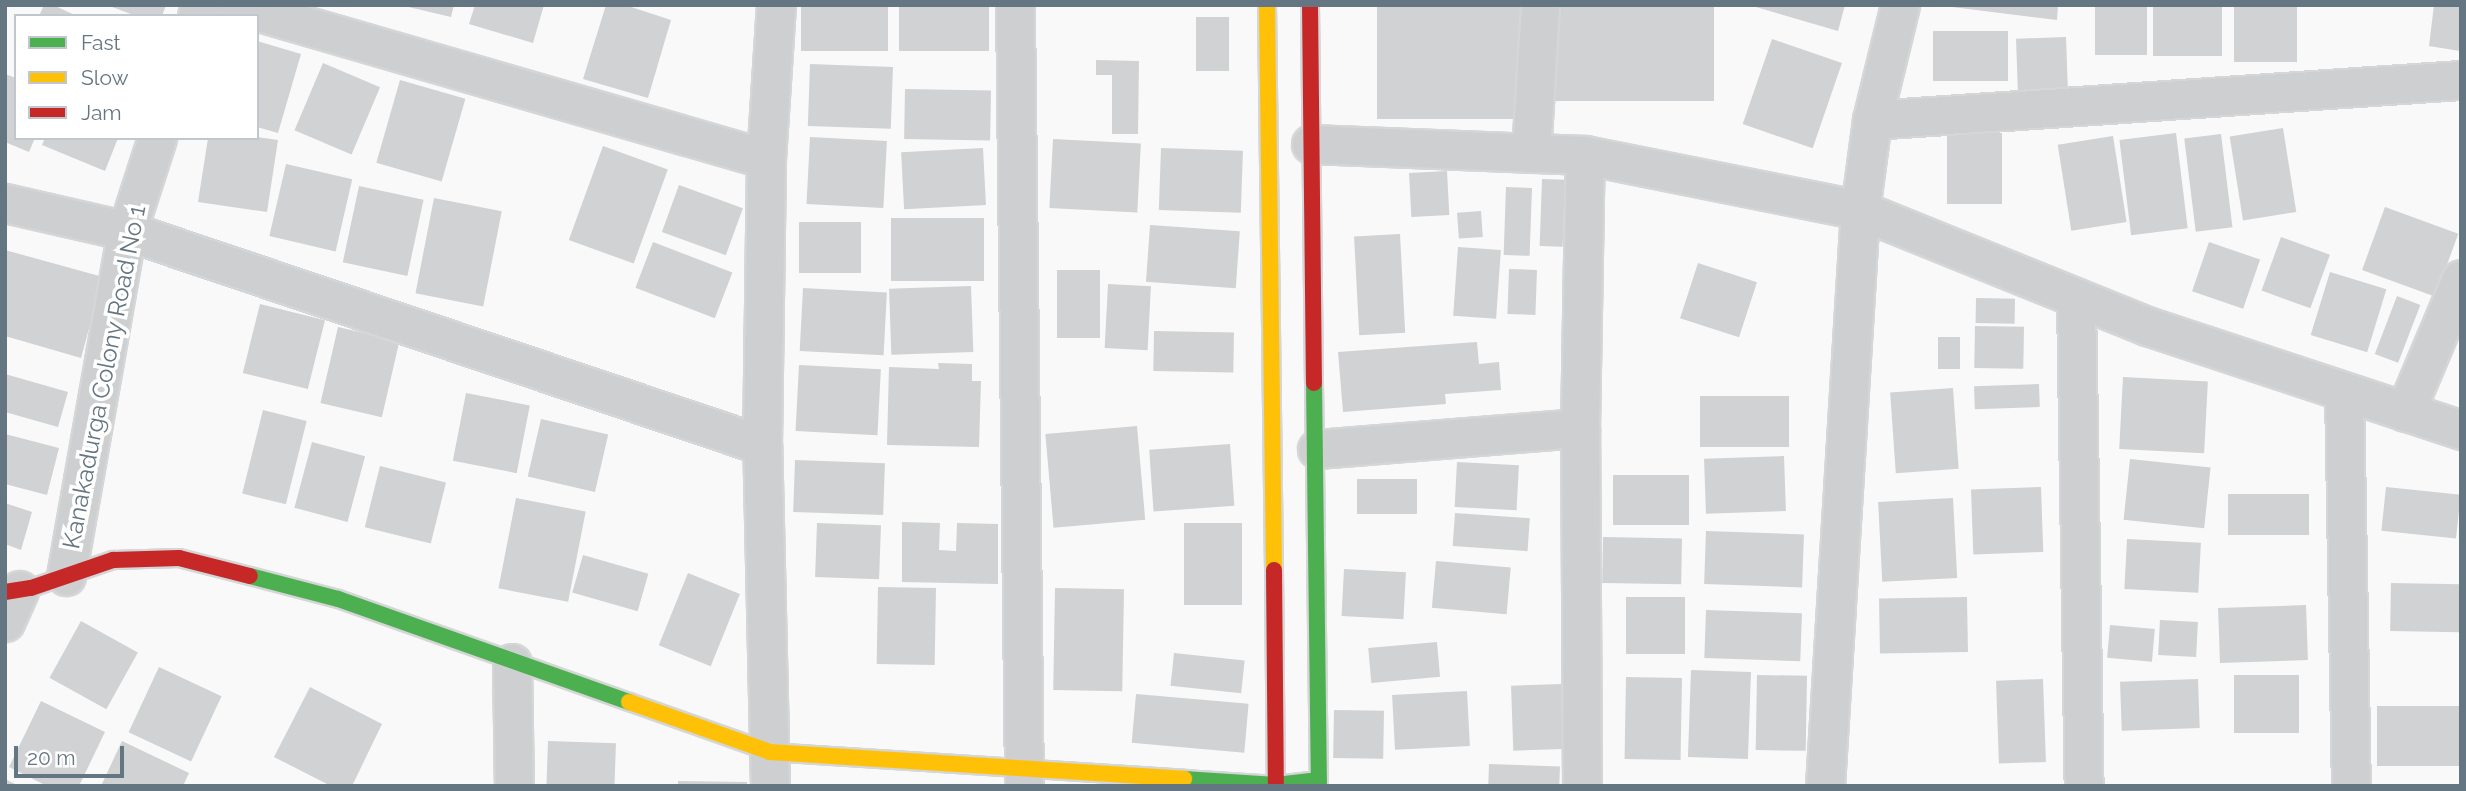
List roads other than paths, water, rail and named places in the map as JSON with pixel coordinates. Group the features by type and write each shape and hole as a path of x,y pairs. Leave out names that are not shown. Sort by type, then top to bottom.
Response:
{"street":[{"path":"235,5 766,159"},
{"path":"770,769 762,446 766,159 776,5"},
{"path":"1016,5 1023,777"},
{"path":"1267,5 1276,785"},
{"path":"10,601 66,576 113,560 179,558 338,599 512,663 770,769 1276,785 1319,783 1310,5"},
{"path":"1531,153 1540,5"},
{"path":"1825,786 1860,210 1872,120 1900,5"},
{"path":"1872,120 2461,80"},
{"name":"Kanakadurga Colony Road No 1","path":"66,576 127,231 156,140"},
{"path":"1311,144 1585,155 1860,210 2076,299 2461,430"},
{"path":"1582,786 1580,428 1585,155"},
{"path":"5,203 127,231 762,446"},
{"path":"2404,412 2461,279"},
{"path":"2076,299 2084,786"},
{"path":"2344,392 2351,786"},
{"path":"1317,449 1580,428"},
{"path":"512,663 514,786"}]}
